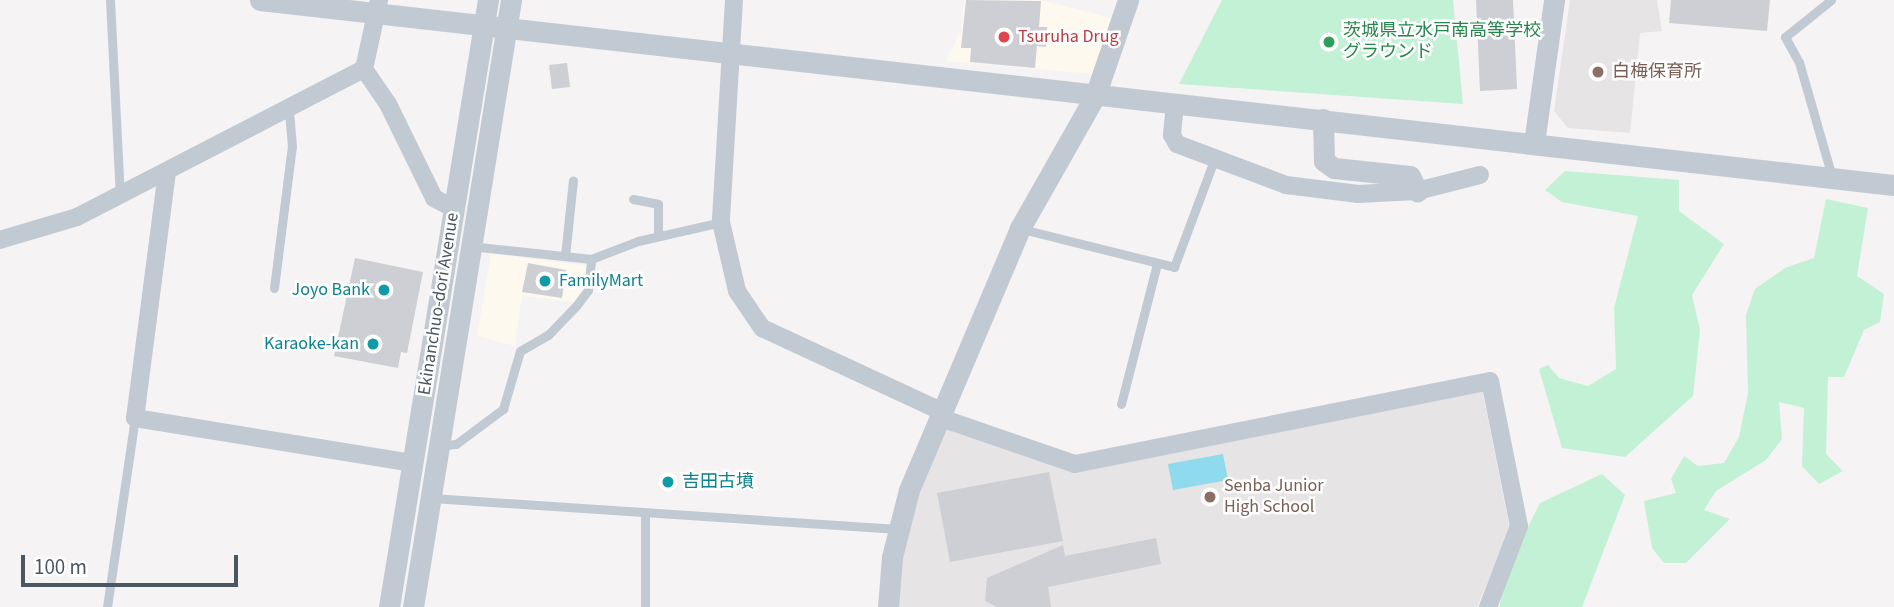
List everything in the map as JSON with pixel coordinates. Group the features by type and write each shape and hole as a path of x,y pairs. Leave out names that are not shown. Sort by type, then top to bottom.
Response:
{"street":[{"path":"260,0 378,7 484,28 1894,185"},
{"name":"Ekinanchuo-dori Avenue","path":"389,607 488,0"},
{"name":"Ekinanchuo-dori Avenue","path":"412,607 511,0"},
{"path":"734,0 720,222 737,292 751,319 942,415 1075,464 1490,381 1519,526 1488,607"},
{"path":"888,607 898,529 942,415 1020,228 1095,96 1128,0"},
{"path":"1534,144 1554,0"},
{"path":"378,7 364,69 388,104 434,198 455,209"},
{"path":"0,240 77,216 120,196 364,69"},
{"path":"1175,105 1172,135 1177,144 1286,185 1330,192 1417,191 1480,175"},
{"path":"1323,120 1324,161 1334,168 1410,176 1417,191"},
{"path":"167,172 135,418 413,463"}],"lane":[{"path":"110,0 120,196"},
{"path":"1831,0 1785,37 1799,62 1832,178"},
{"path":"274,288 292,146 289,109"},
{"path":"1020,228 1174,267 1214,160"},
{"path":"565,256 573,180"},
{"path":"633,200 658,204 658,236"},
{"path":"470,246 591,259 658,236 720,222"},
{"path":"439,446 456,444 503,409 520,351 548,335 576,306 588,290 591,259"},
{"path":"1121,404 1157,264"},
{"path":"107,607 135,418"},
{"path":"430,498 898,529"},
{"path":"645,513 645,607"}],"shaded area":[{"path":"964,0 1041,0 1115,19 1093,74 946,61 961,31"},
{"name":"白梅保育所","path":"1570,0 1657,0 1662,31 1640,33 1630,133 1568,128 1554,111"},
{"path":"491,254 589,266 586,288 575,302 522,296 515,346 477,336"},
{"name":"Senba Junior High School","path":"1482,389 1510,530 1477,607 895,607 908,517 947,425 1076,469"}],"green space":[{"name":"茨城県立水戸南高等学校 グラウンド","path":"1222,0 1453,0 1463,104 1179,84"},
{"path":"1565,171 1679,180 1679,211 1724,244 1692,295 1700,330 1693,396 1625,457 1562,448 1539,369 1548,365 1559,378 1588,386 1616,369 1614,308 1638,216 1562,202 1545,190"},
{"path":"1826,199 1868,208 1857,276 1884,294 1880,322 1864,330 1844,377 1828,377 1826,454 1843,471 1819,484 1802,466 1804,408 1779,402 1782,439 1766,460 1716,491 1704,510 1730,519 1686,563 1664,563 1652,548 1644,501 1676,493 1671,479 1684,456 1698,466 1724,463 1739,437 1748,393 1746,315 1755,289 1785,268 1814,258"},
{"path":"1602,474 1625,495 1582,607 1499,607 1514,554 1540,503"}],"water":[{"path":"1223,454 1228,480 1173,490 1168,464"}],"building":[{"name":"Tsuruha Drug","path":"966,0 1041,1 1039,27 1047,27 1046,47 1037,46 1035,68 970,62 971,48 961,48"},
{"path":"1476,0 1513,0 1517,89 1480,91"},
{"path":"1671,0 1770,0 1767,31 1669,23"},
{"path":"567,63 570,87 552,89 549,65"},
{"path":"355,258 423,272 407,353 401,352 398,368 334,356"},
{"name":"FamilyMart","path":"528,263 566,270 562,298 522,292"},
{"path":"1049,472 1063,541 950,562 937,493"},
{"path":"1156,538 1161,564 1048,587 1051,607 997,607 985,601 987,578 1063,545 1065,556"}],"place":[{"name":"Tsuruha Drug","path":"1004,37"},
{"name":"茨城県立水戸南高等学校 グラウンド","path":"1329,42"},
{"name":"白梅保育所","path":"1598,72"},
{"name":"FamilyMart","path":"545,281"},
{"name":"Joyo Bank","path":"384,290"},
{"name":"Karaoke-kan","path":"373,344"},
{"name":"吉田古墳","path":"668,482"},
{"name":"Senba Junior High School","path":"1210,497"}]}
